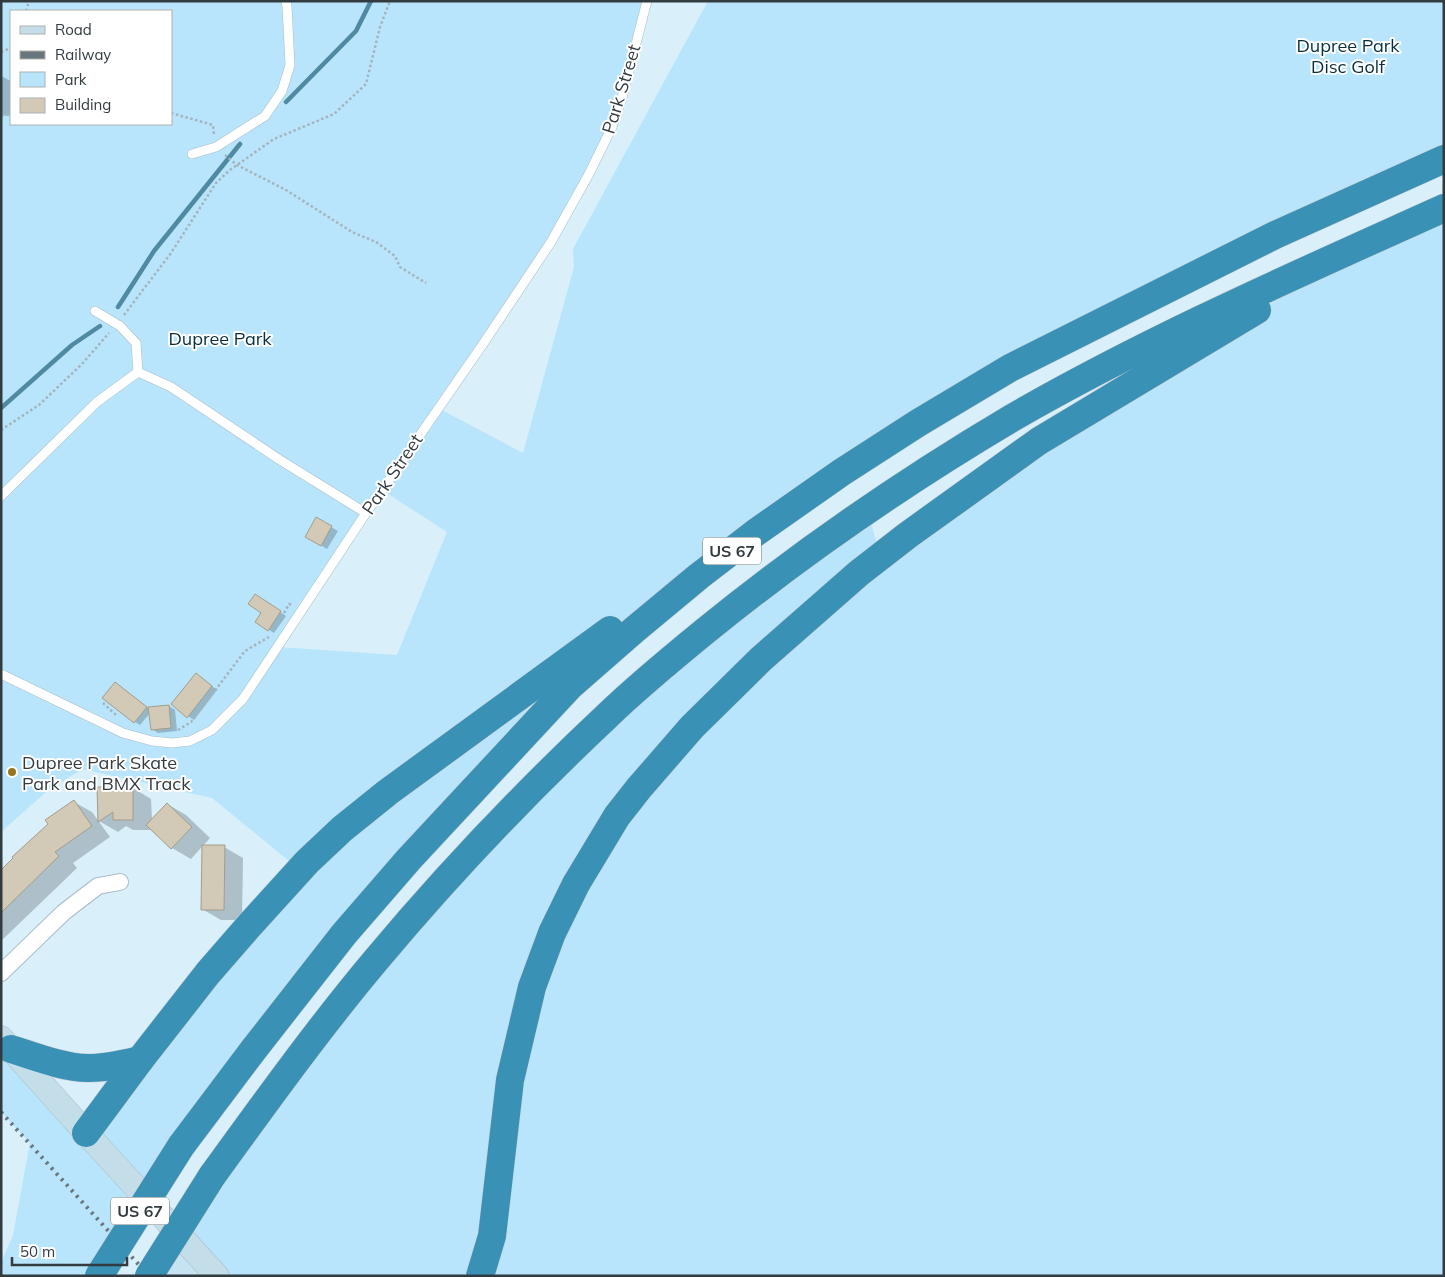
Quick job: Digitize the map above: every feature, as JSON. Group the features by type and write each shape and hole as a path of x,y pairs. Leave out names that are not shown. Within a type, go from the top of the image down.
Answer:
{"highway":[{"name":"US 67","path":"98,1276 181,1146 344,934 409,859 570,686 699,576 755,533 842,472 1010,368 1275,235 1444,159"},
{"name":"US 67","path":"148,1276 212,1176 318,1033 434,893 520,802 609,714 718,620 787,567 867,510 1012,418 1175,331 1444,208"},
{"path":"480,1276 492,1236 510,1080 532,987 552,933 576,884 617,816 666,755 692,726 774,648 860,573 908,535 1039,441 1290,290 1356,248"},
{"path":"86,1134 140,1060 208,973 307,862 342,829 388,792 605,633 699,576"},
{"path":"6,1043 50,1061 88,1068 119,1065 140,1060"}],"street":[{"path":"1,973 64,912 98,886 120,882"},
{"path":"6,1043 86,1134 217,1276"}],"lane":[{"path":"192,154 216,147 265,116 282,91 290,65 288,6 286,1"},
{"name":"Park Street","path":"1,674 123,733 152,741 172,743 190,741 212,730 243,699 366,513 551,242 589,174 612,127 622,98 646,1"},
{"path":"95,312 116,324 136,343 138,372"},
{"path":"138,372 171,387 280,460 366,513"},
{"path":"1,496 98,402 138,372"}],"path":[{"path":"1,430 39,405 82,364 116,324 171,253 216,183 237,165 274,139 334,114 366,84 380,27 390,1"},
{"path":"172,114 213,125 216,147"},
{"path":"232,160 237,165 286,190 352,232 376,242 395,256 400,267 426,283"},
{"path":"280,619 289,604 303,607"},
{"path":"172,734 191,722 245,651 272,634"},
{"path":"102,703 117,715"}],"shaded area":[{"path":"176,1230 217,1276 148,1276"}],"green space":[{"path":"1,1 647,1 622,98 551,242 438,408 523,453 574,267 573,249 708,1 1444,1 1444,159 1010,368 699,576 409,859 99,1276 1,1276 1,1263 13,1235 30,1143 1,1112 1,1038 85,1133 300,870 212,798 82,769 45,793 1,832","holes":["382,490 447,532 397,655 278,647"]},
{"path":"1444,208 1444,1276 217,1276 176,1230 212,1176 520,802 867,510 881,557 1356,248"}],"building":[{"path":"316,517 332,526 321,546 305,537"},
{"path":"255,594 281,611 268,631 255,622 261,613 248,604"},
{"path":"196,673 212,686 187,718 171,704"},
{"path":"115,682 147,707 134,723 102,698"},
{"path":"169,705 171,728 151,730 148,707"},
{"path":"97,787 133,787 133,820 113,820 113,812 98,822"},
{"path":"74,800 92,826 55,852 59,856 1,913 1,870 12,857 48,824 45,820"},
{"path":"167,803 192,827 171,849 146,825"},
{"path":"202,845 225,845 224,910 201,910"}],"waterway":[{"path":"286,102 356,31 371,1"},
{"path":"118,307 154,251 240,144"},
{"path":"1,408 72,345 100,326"}],"railway":[{"path":"1,1112 149,1276"}],"place":[{"name":"Dupree Park Skate Park and BMX Track","path":"12,772"}],"park label":[{"name":"Dupree Park Disc Golf","path":"1348,55"},
{"name":"Dupree Park","path":"220,338"}]}
